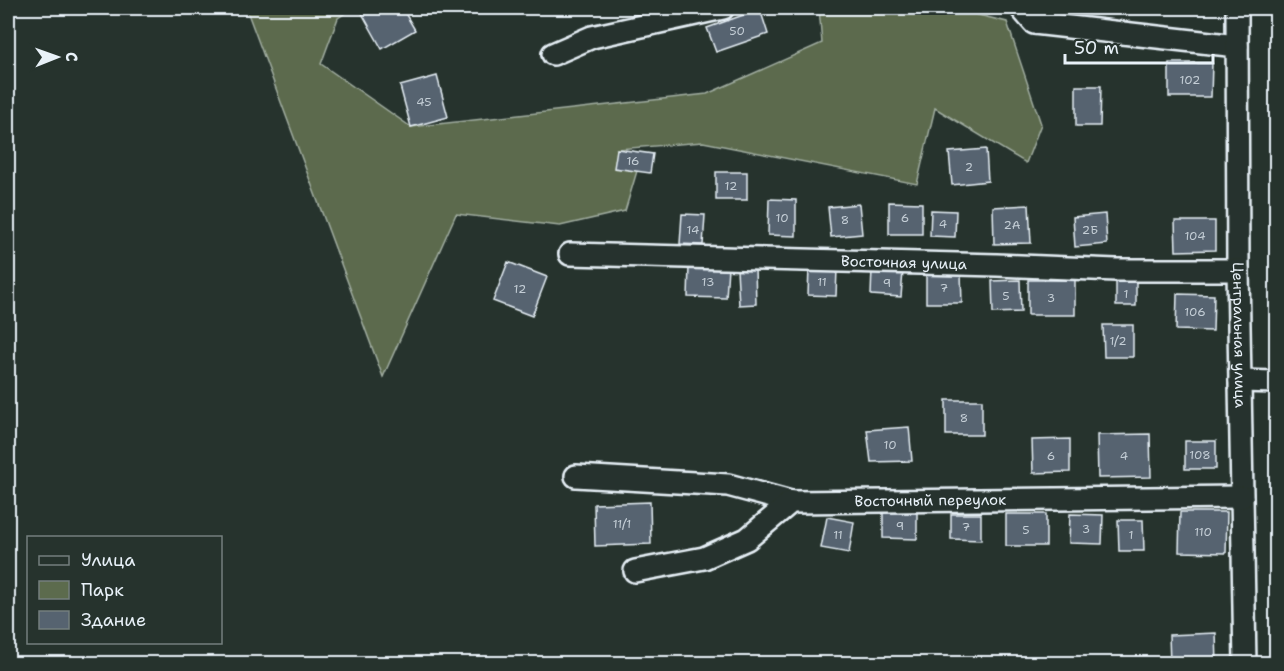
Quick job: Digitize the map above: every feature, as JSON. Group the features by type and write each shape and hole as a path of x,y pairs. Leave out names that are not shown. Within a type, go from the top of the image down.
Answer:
{"street":[{"path":"553,54 592,37 723,8"},
{"path":"1021,8 1034,23 1237,46"},
{"name":"Центральная улица","path":"1237,8 1238,270 1245,663"},
{"name":"Восточная улица","path":"570,254 1116,270 1238,270"},
{"path":"1240,381 1276,382"},
{"name":"Восточный переулок","path":"576,476 728,485 791,502 1242,497"},
{"path":"635,571 704,558 747,539 791,502"}],"green space":[{"path":"246,8 353,8 338,18 321,64 411,127 707,94 822,43 819,8 950,8 1007,22 1041,124 1026,163 935,108 917,184 703,142 617,149 637,171 625,211 560,226 456,214 383,377"}],"building":[{"path":"359,8 402,8 415,30 382,49"},
{"path":"760,9 768,34 716,52 707,28"},
{"path":"1169,63 1212,63 1211,97 1169,97"},
{"path":"437,76 448,117 411,127 400,86"},
{"path":"1076,86 1101,86 1100,126 1076,126"},
{"path":"617,149 653,154 650,173 614,168"},
{"path":"986,149 988,181 952,185 949,152"},
{"path":"716,172 747,172 747,200 716,200"},
{"path":"769,199 796,200 796,236 768,235"},
{"path":"889,202 922,203 922,234 889,234"},
{"path":"859,204 862,234 831,237 828,207"},
{"path":"1029,205 1031,243 994,244 993,207"},
{"path":"931,210 956,211 955,237 930,236"},
{"path":"682,214 705,215 703,245 680,244"},
{"path":"1105,214 1107,244 1075,247 1073,217"},
{"path":"1175,221 1215,221 1215,250 1176,251"},
{"path":"508,262 547,277 532,316 493,301"},
{"path":"689,266 728,267 726,298 688,297"},
{"path":"755,268 756,304 739,305 737,269"},
{"path":"809,268 837,269 836,296 808,295"},
{"path":"872,269 903,271 901,297 871,295"},
{"path":"961,273 962,303 926,303 926,274"},
{"path":"1020,280 1021,312 993,313 992,281"},
{"path":"1028,280 1075,280 1075,315 1028,315"},
{"path":"1116,282 1136,282 1136,306 1116,306"},
{"path":"1177,294 1214,295 1213,331 1176,330"},
{"path":"1103,325 1133,325 1133,357 1104,357"},
{"path":"946,400 982,400 982,435 946,435"},
{"path":"1274,408 1276,408 1276,570"},
{"path":"909,427 912,461 871,462 867,430"},
{"path":"1150,434 1151,477 1098,478 1097,435"},
{"path":"1070,439 1070,472 1033,473 1032,440"},
{"path":"1185,441 1216,441 1216,469 1185,469"},
{"path":"650,502 651,544 595,546 594,504"},
{"path":"883,512 917,513 917,539 883,538"},
{"path":"1180,512 1227,512 1226,553 1179,552"},
{"path":"951,514 981,514 981,540 951,539"},
{"path":"1006,514 1046,514 1046,546 1006,546"},
{"path":"1070,514 1103,515 1102,544 1069,543"},
{"path":"827,517 854,522 849,553 821,548"},
{"path":"1118,520 1143,520 1144,551 1119,551"},
{"path":"1216,633 1217,664 1170,664 1169,635"}]}
